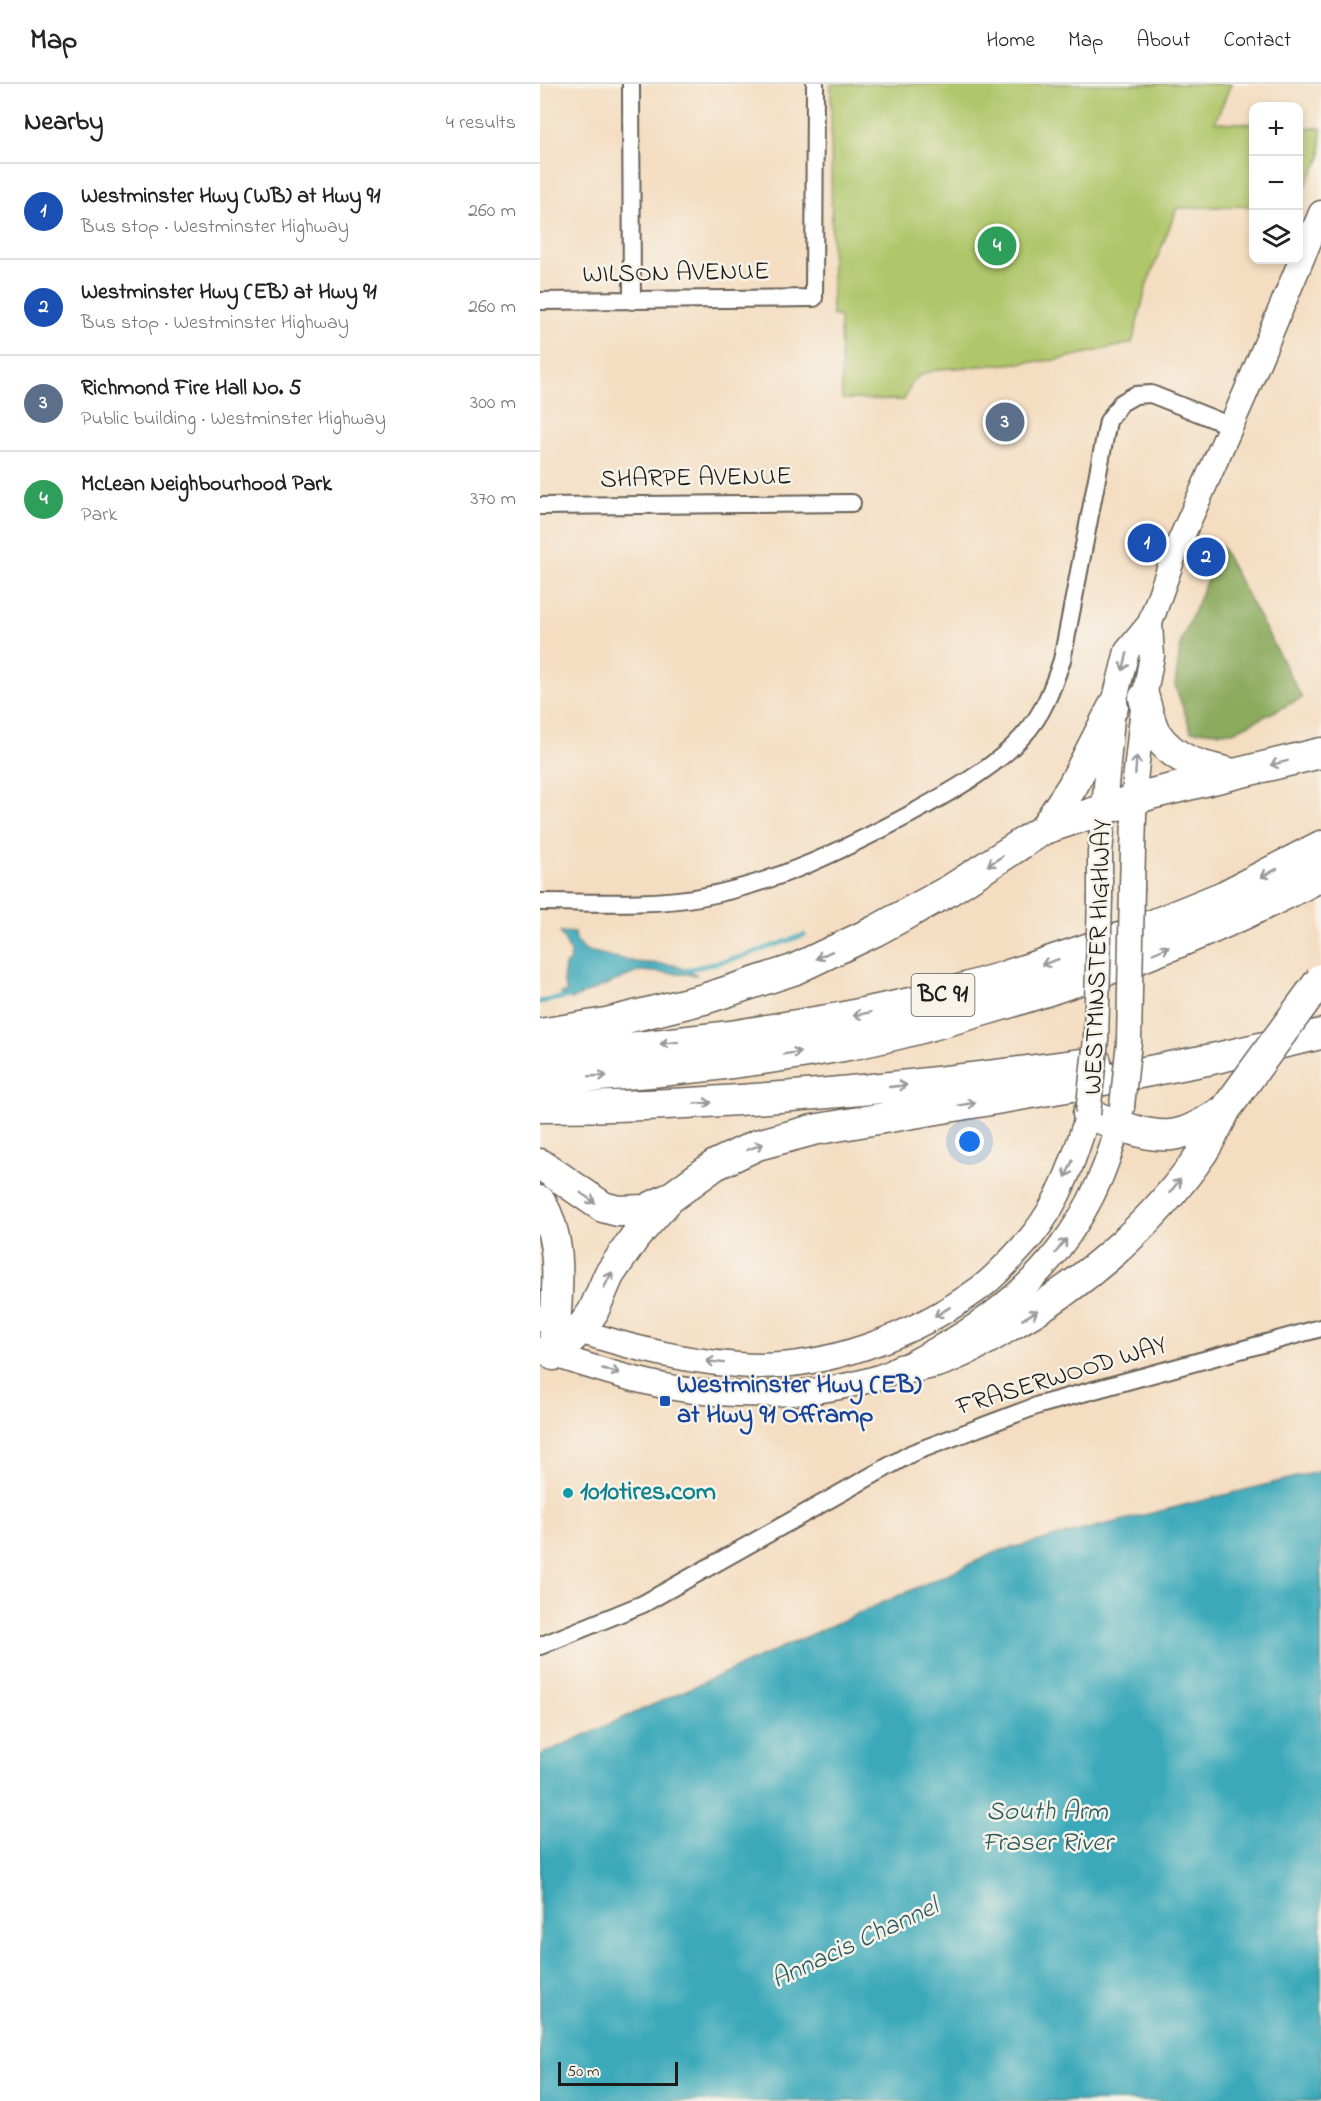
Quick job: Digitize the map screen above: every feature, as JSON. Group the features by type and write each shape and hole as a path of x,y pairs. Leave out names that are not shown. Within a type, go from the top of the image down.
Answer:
{"highway":[{"path":"1144,698 1155,733 1174,754 1197,766 1236,774"},
{"path":"1044,829 1072,787 1113,707"},
{"path":"540,1034 606,1023 704,999 793,970 875,931 950,890 1044,829 1151,794 1321,753"},
{"name":"BC 91","path":"540,1051 621,1049 731,1036 845,1017 925,1000 1123,937 1224,897 1321,846"},
{"name":"BC 91","path":"540,1078 609,1076 729,1063 844,1046 940,1023 1039,994 1158,952 1321,876"},
{"path":"900,1370 941,1360 994,1335 1034,1312 1079,1281 1125,1242 1173,1190 1202,1152 1226,1109 1321,979"},
{"path":"540,1107 628,1107 854,1091 991,1076 1155,1054 1321,1023"},
{"path":"540,1164 603,1207 618,1211 645,1210 670,1198 715,1165 757,1145 813,1130 1072,1086 1212,1059 1321,1034"},
{"path":"1088,1114 1120,1115 1135,1130 1170,1135 1196,1127 1226,1109"},
{"path":"558,1324 593,1312 609,1275 635,1237 670,1198"},
{"path":"540,1201 547,1213 557,1246 559,1272 558,1324 547,1352"}],"main road":[{"name":"WESTMINSTER HIGHWAY","path":"558,1324 674,1358 740,1365 778,1365 810,1360 848,1352 894,1337 931,1318 982,1287 1032,1236 1061,1189 1077,1152 1088,1114 1096,1039 1100,853 1113,707 1127,651 1150,623 1175,552 1314,255 1321,213"},
{"name":"WESTMINSTER HIGHWAY","path":"547,1352 665,1386 714,1393 765,1395 822,1390 873,1379 900,1370 957,1338 999,1311 1035,1278 1064,1243 1089,1205 1120,1115 1129,1042 1137,748 1152,656 1150,623"}],"street":[{"path":"631,84 632,301"},
{"name":"WILSON AVENUE","path":"540,301 814,298 814,84"},
{"path":"540,902 656,901 697,898 786,874 843,850 942,797 987,767 1023,736 1041,712 1053,688 1062,660 1108,421 1121,403 1135,395 1151,394 1232,426"},
{"name":"SHARPE AVENUE","path":"540,506 852,503"},
{"name":"FRASERWOOD WAY","path":"540,1646 643,1605 912,1453 1039,1405 1321,1328"}],"green space":[{"path":"831,84 1231,84 1215,122 1249,124 1249,206 1177,208 1147,284 1132,343 1056,360 933,371 917,377 904,400 842,399 840,317 832,315"},
{"path":"1303,127 1321,128 1321,157 1303,190"},
{"path":"1221,546 1302,698 1233,732 1191,731 1175,685 1181,642"}],"water":[{"path":"560,932 575,933 576,940 584,950 635,962 674,965 697,975 640,971 572,999 561,994 567,992 563,981 565,965 570,960 571,953"},
{"name":"South Arm Fraser River","path":"1321,1471 1321,2101 540,2101 540,1755 999,1551"}],"waterway":[{"path":"686,970 741,957 804,935"},
{"path":"540,1002 567,997"}],"place":[{"name":"McLean Neighbourhood Park","path":"997,246"},
{"name":"Richmond Fire Hall No. 5","path":"1005,422"},
{"name":"Westminster Hwy (WB) at Hwy 91","path":"1147,543"},
{"name":"Westminster Hwy (EB) at Hwy 91","path":"1206,557"},
{"name":"Westminster Hwy (EB) at Hwy 91 Offramp","path":"665,1401"},
{"name":"1010tires.com","path":"568,1493"}],"water label":[{"name":"Annacis Channel","path":"855,1944"}]}
